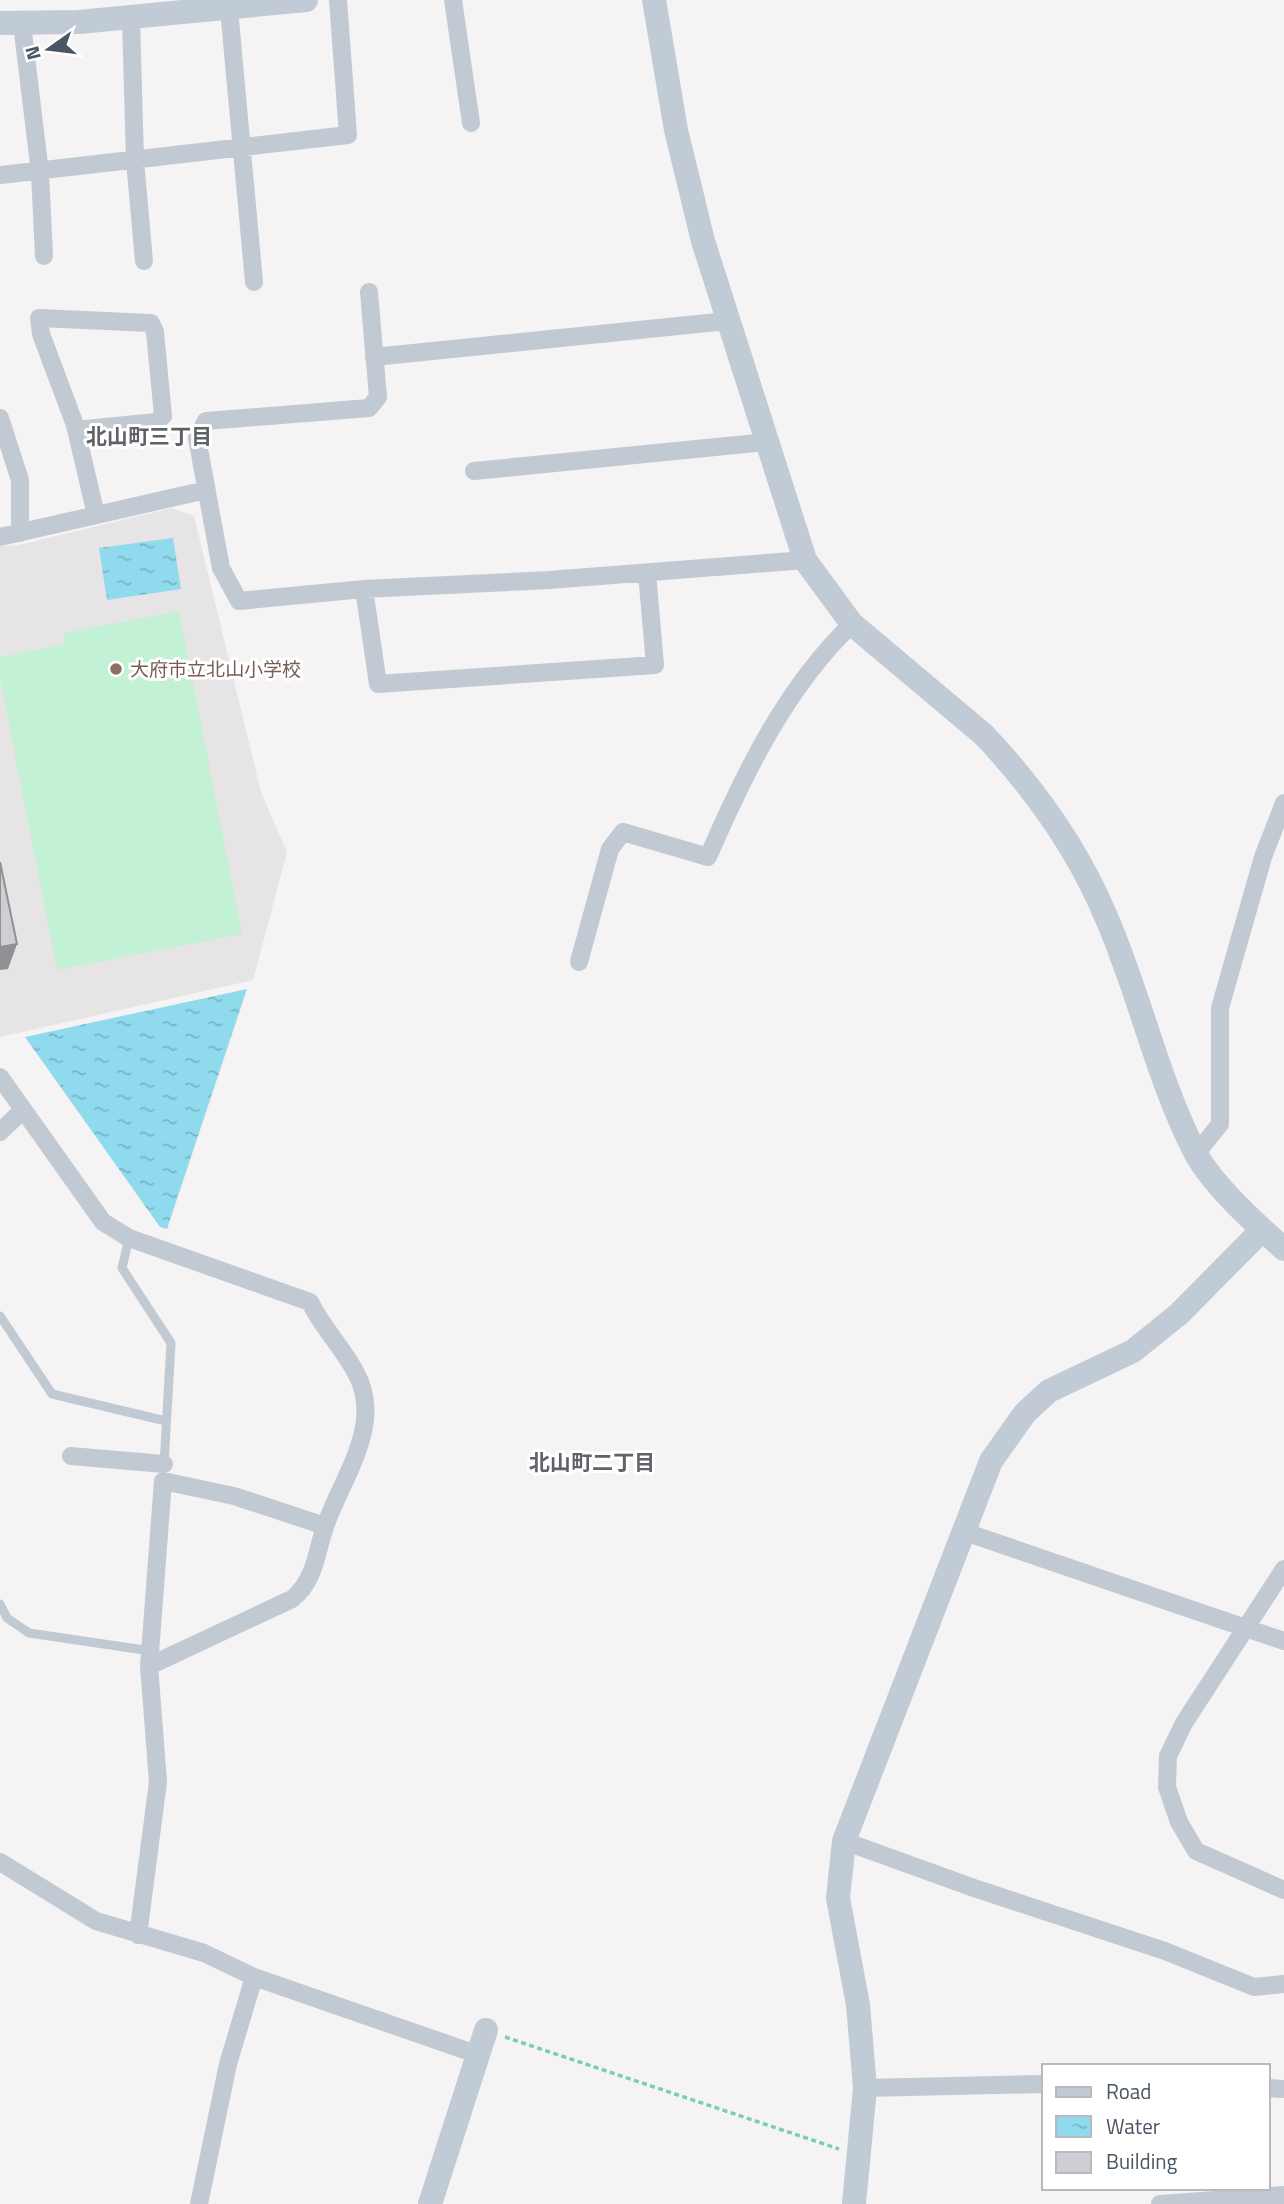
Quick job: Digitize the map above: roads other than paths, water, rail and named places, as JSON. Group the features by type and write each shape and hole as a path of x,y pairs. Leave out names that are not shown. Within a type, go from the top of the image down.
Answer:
{"street":[{"path":"44,256 40,173 11,23 131,18 306,0"},
{"path":"0,175 40,173 348,135 338,0"},
{"path":"453,0 471,123"},
{"path":"654,0 676,130 727,321 805,561 852,624 984,735 1012,766 1075,854 1107,918 1168,1089 1196,1154 1262,1230 1284,1250"},
{"path":"229,9 254,282"},
{"path":"131,18 135,161 144,261"},
{"path":"369,292 378,397 369,408 206,421 197,438 221,568 239,601 364,589 805,561"},
{"path":"76,430 156,422 163,416 155,332 151,323 39,318 41,334 76,430 96,515"},
{"path":"374,358 727,321"},
{"path":"0,418 20,480 20,533"},
{"path":"474,471 766,442"},
{"path":"0,537 206,491"},
{"path":"364,589 378,684 655,665 647,573"},
{"path":"579,962 610,849 622,832 708,857 736,793 806,673 852,624"},
{"path":"1196,1154 1220,1124 1220,1008 1263,858 1284,805"},
{"path":"0,1077 103,1222 129,1238 310,1302 358,1376 366,1410 362,1440 325,1526 321,1549 305,1589 292,1599 150,1659"},
{"path":"0,1132 23,1110"},
{"path":"854,2204 865,2088 858,2005 838,1898 845,1840 991,1461 1025,1413 1049,1391 1133,1351 1179,1314 1262,1230"},
{"path":"71,1456 163,1473 325,1526"},
{"path":"138,1935 158,1782 150,1659 163,1473"},
{"path":"962,1531 1284,1641"},
{"path":"1284,1569 1184,1723 1168,1756 1167,1787 1179,1822 1196,1851 1284,1891"},
{"path":"845,1840 1000,1897 1165,1951 1254,1987 1284,1984"},
{"path":"0,1862 96,1921 204,1953 254,1977 479,2055"},
{"path":"199,2204 228,2064 254,1977"},
{"path":"430,2204 486,2030"},
{"path":"865,2088 1042,2084"},
{"path":"1160,2204 1284,2195"}],"lane":[{"path":"129,1238 122,1268 171,1343 163,1473"},
{"path":"0,1316 52,1394 166,1420"},
{"path":"0,1605 7,1618 29,1633 150,1659"}],"water":[{"path":"173,538 181,589 107,600 99,548"},
{"path":"247,989 167,1229 160,1227 25,1037"}],"place":[{"name":"大府市立北山小学校","path":"116,669"}],"district":[{"name":"北山町三丁目","path":"149,437"},
{"name":"北山町二丁目","path":"592,1463"}]}
